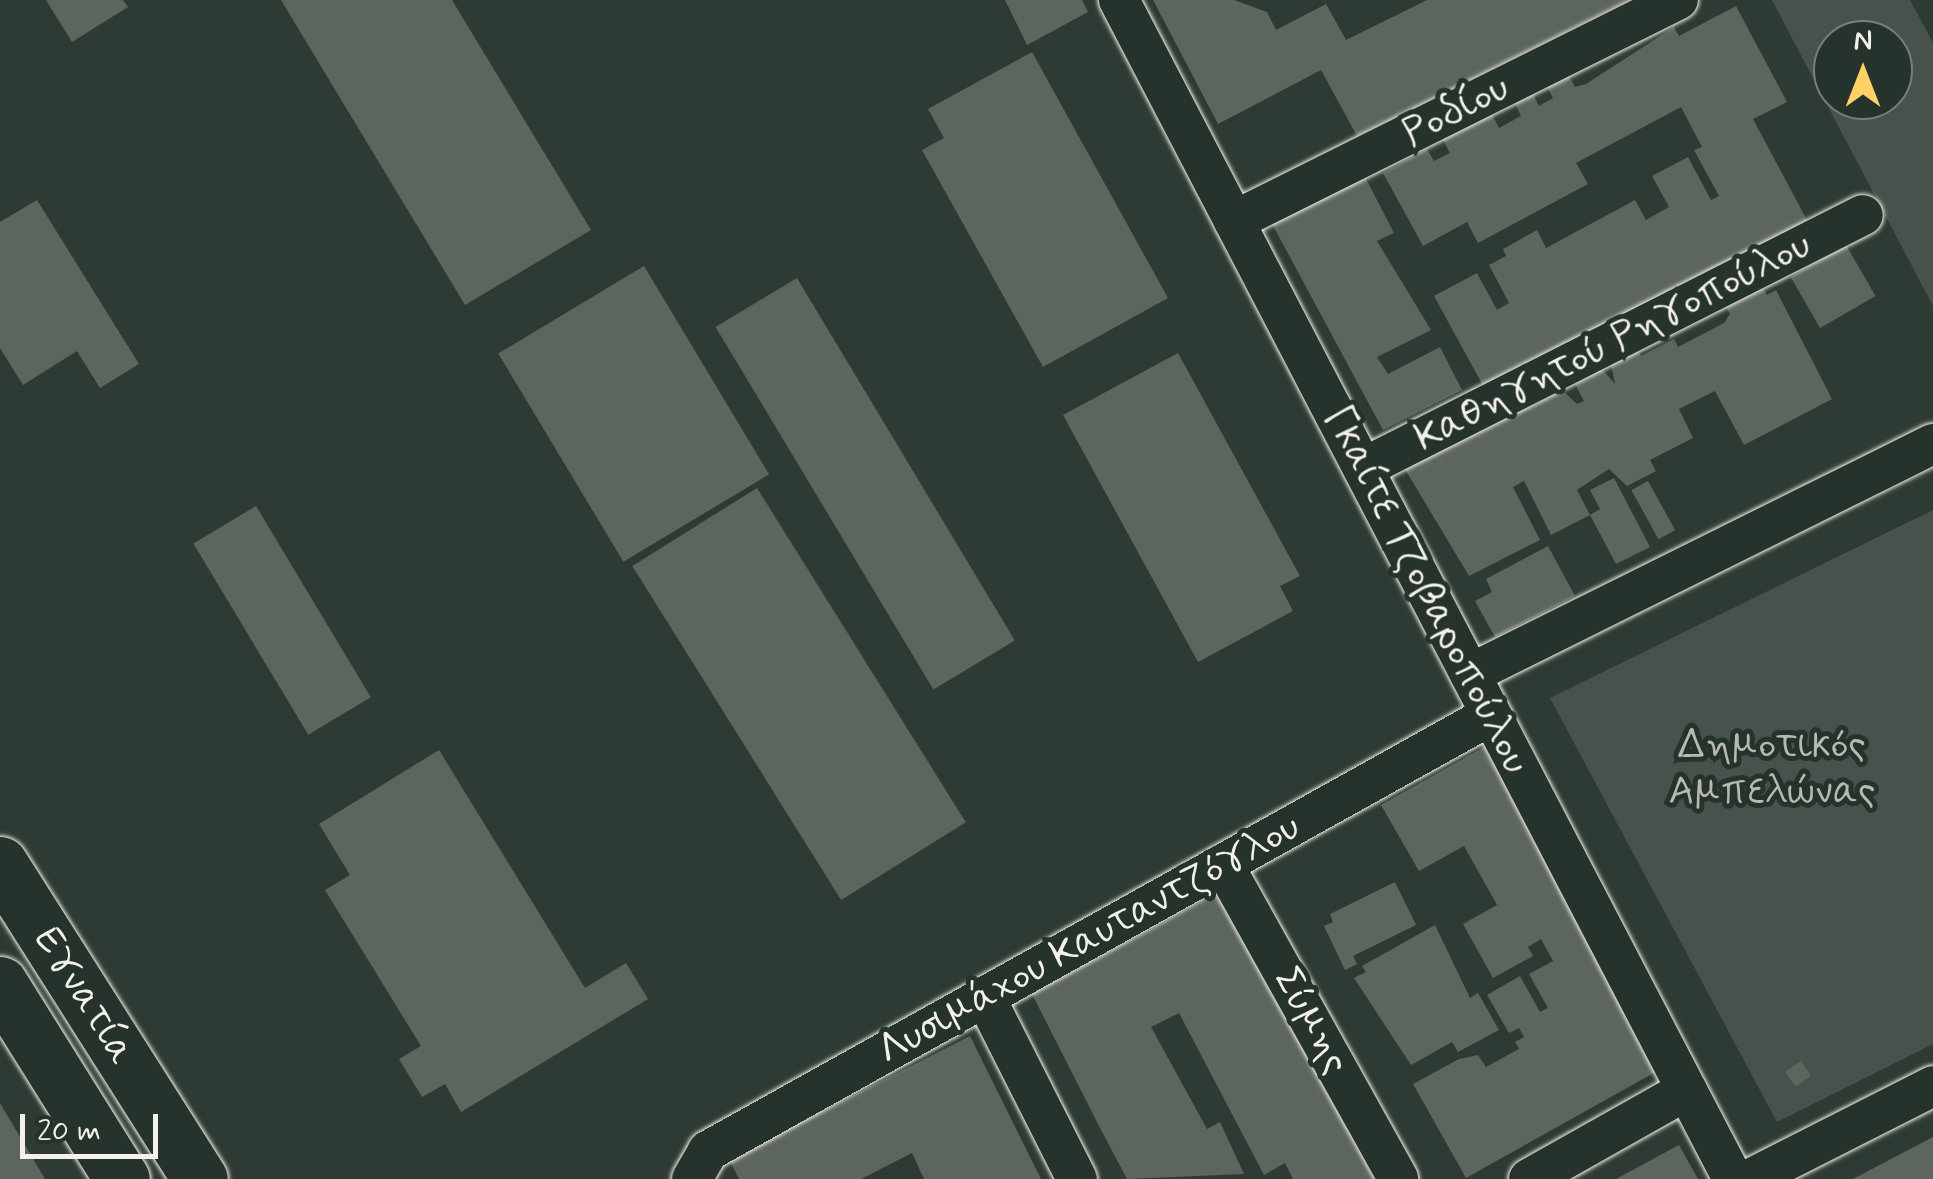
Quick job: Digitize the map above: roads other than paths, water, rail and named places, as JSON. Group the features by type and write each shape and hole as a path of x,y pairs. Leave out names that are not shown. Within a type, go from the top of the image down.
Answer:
{"main road":[{"name":"Εγνατία","path":"0,864 200,1179"},
{"name":"Εγνατία","path":"0,984 122,1179"}],"street":[{"name":"Γκαίτε Τζοβαροπούλου","path":"1119,0 1733,1179"},
{"name":"Ροδίου","path":"1234,221 1678,0"},
{"name":"Καθηγητού Ρηγοπούλου","path":"1363,468 1862,215"},
{"path":"1470,674 1933,444"},
{"name":"Λυσιμάχου Καυταντζόγλου","path":"693,1175 708,1150 1491,715"},
{"name":"Σύμης","path":"1223,864 1398,1179"},
{"path":"984,997 1077,1179"},
{"path":"1750,1179 1933,1086"},
{"path":"1529,1179 1687,1090"}],"park label":[{"name":"Δημοτικός Αμπελώνας","path":"1772,769"}]}
